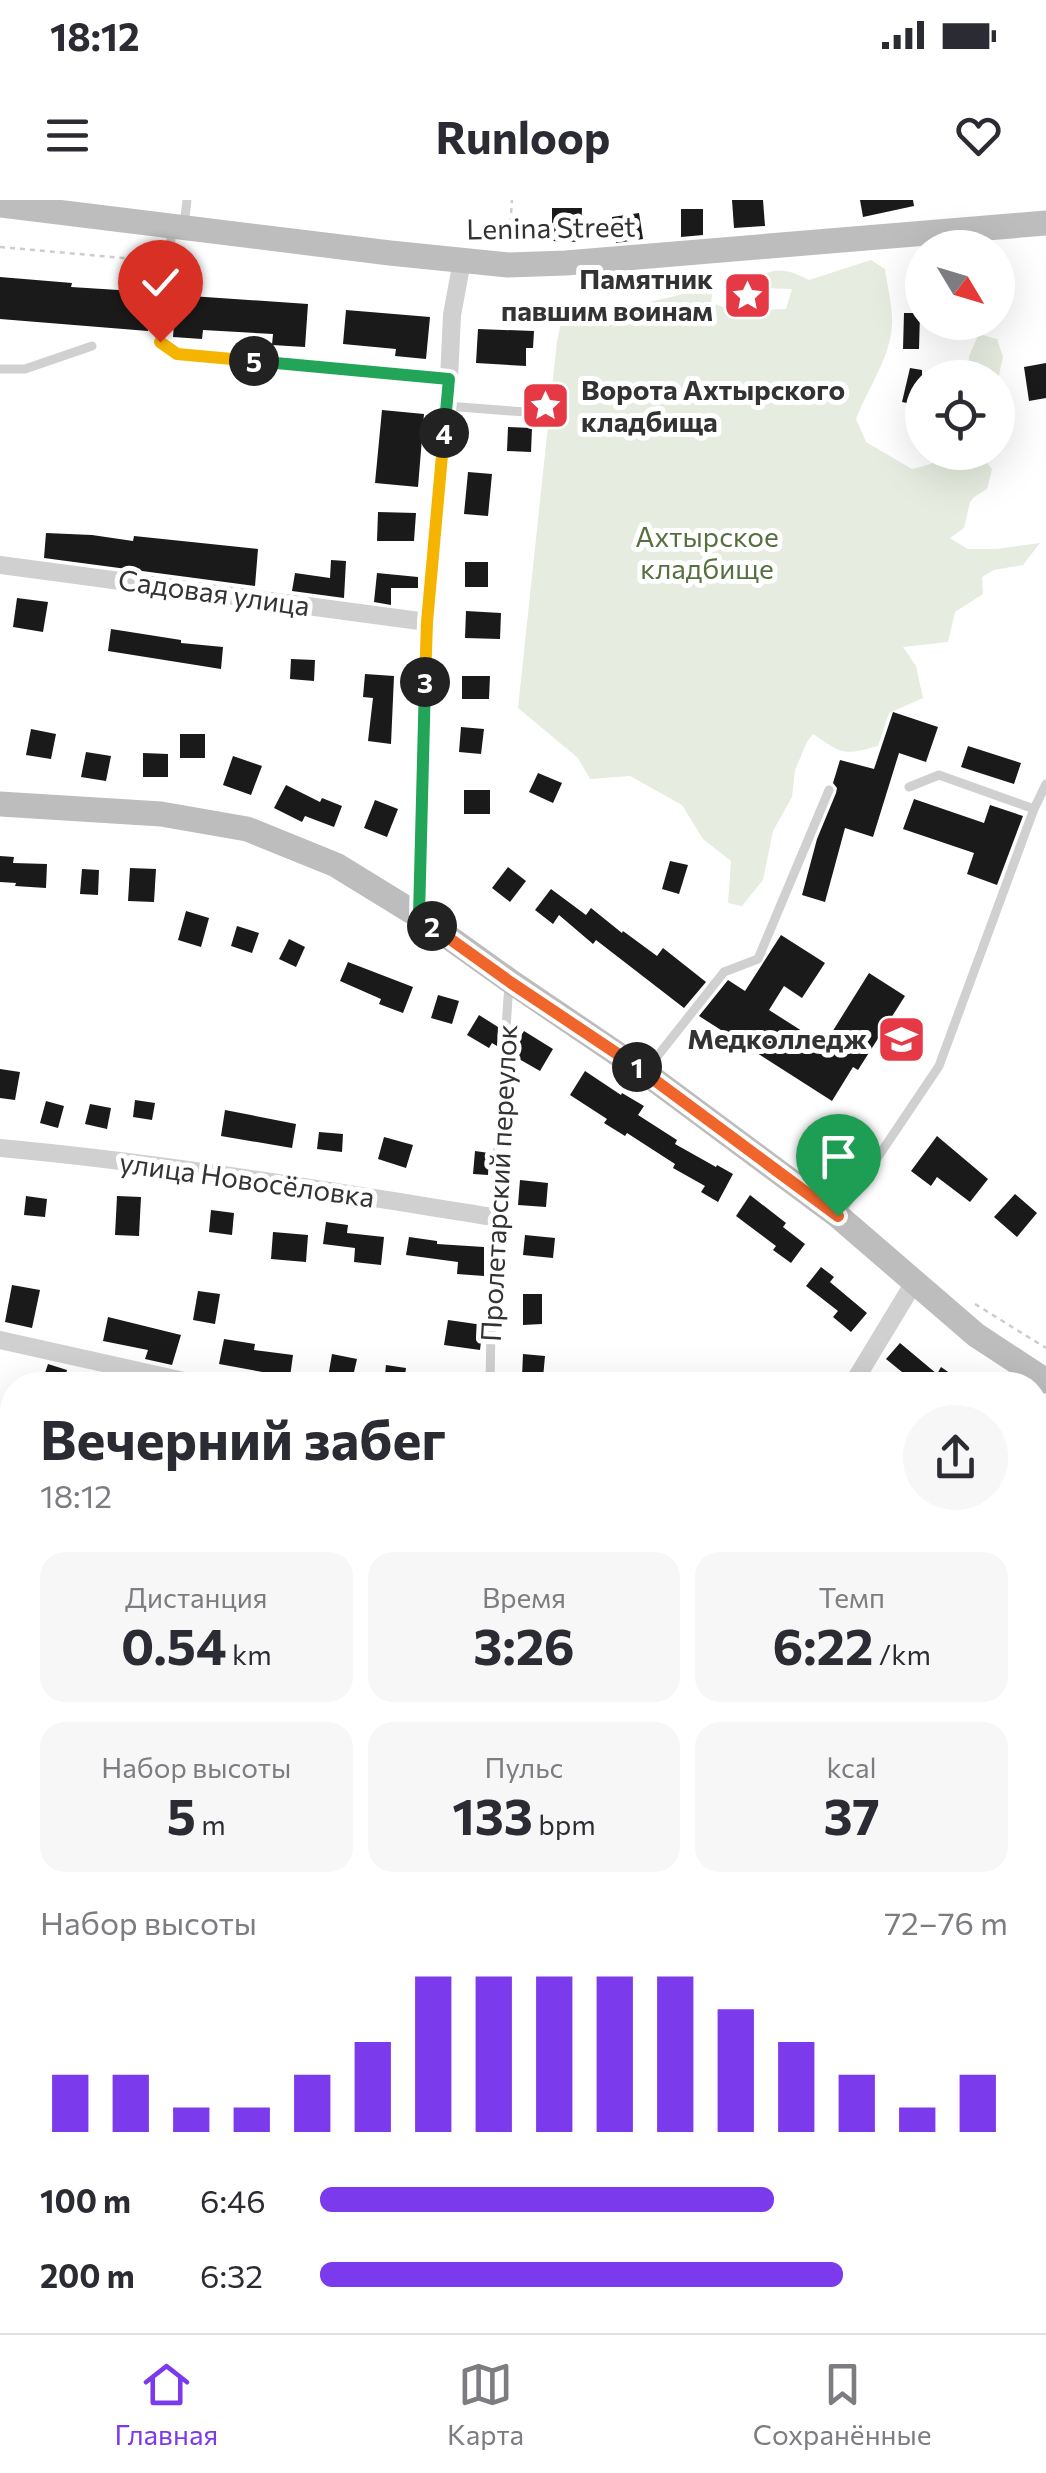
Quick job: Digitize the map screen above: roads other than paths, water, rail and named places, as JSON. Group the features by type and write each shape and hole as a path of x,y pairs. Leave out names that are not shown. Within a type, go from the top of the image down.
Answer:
{"main road":[{"name":"Lenina Street","path":"6,204 178,228 508,264 1046,223"},
{"path":"0,804 160,814 247,829 336,865 419,916 644,1072 838,1216 976,1335 1034,1372"}],"street":[{"path":"419,916 427,622 452,315 462,260"},
{"name":"Садовая улица","path":"0,565 427,622"},
{"name":"улица Новосёловка","path":"0,1148 256,1180 494,1217"},
{"path":"860,1372 915,1281"},
{"path":"0,1340 144,1372"}],"lane":[{"path":"187,200 169,262 160,342 177,354 449,379"},
{"path":"0,369 25,368 92,346"},
{"path":"446,406 538,413"},
{"path":"908,787 939,775 1034,809"},
{"path":"838,1216 940,1066 1046,784"},
{"path":"644,1072 724,972 758,958 829,790"},
{"name":"Пролетарский переулок","path":"490,1372 494,1217 510,982"}],"place":[{"name":"Памятник павшим воинам","path":"748,295"},
{"name":"Ворота Ахтырского кладбища","path":"546,406"},
{"name":"Медколледж","path":"902,1039"}],"park label":[{"name":"Ахтырское кладбище","path":"707,553"}]}
